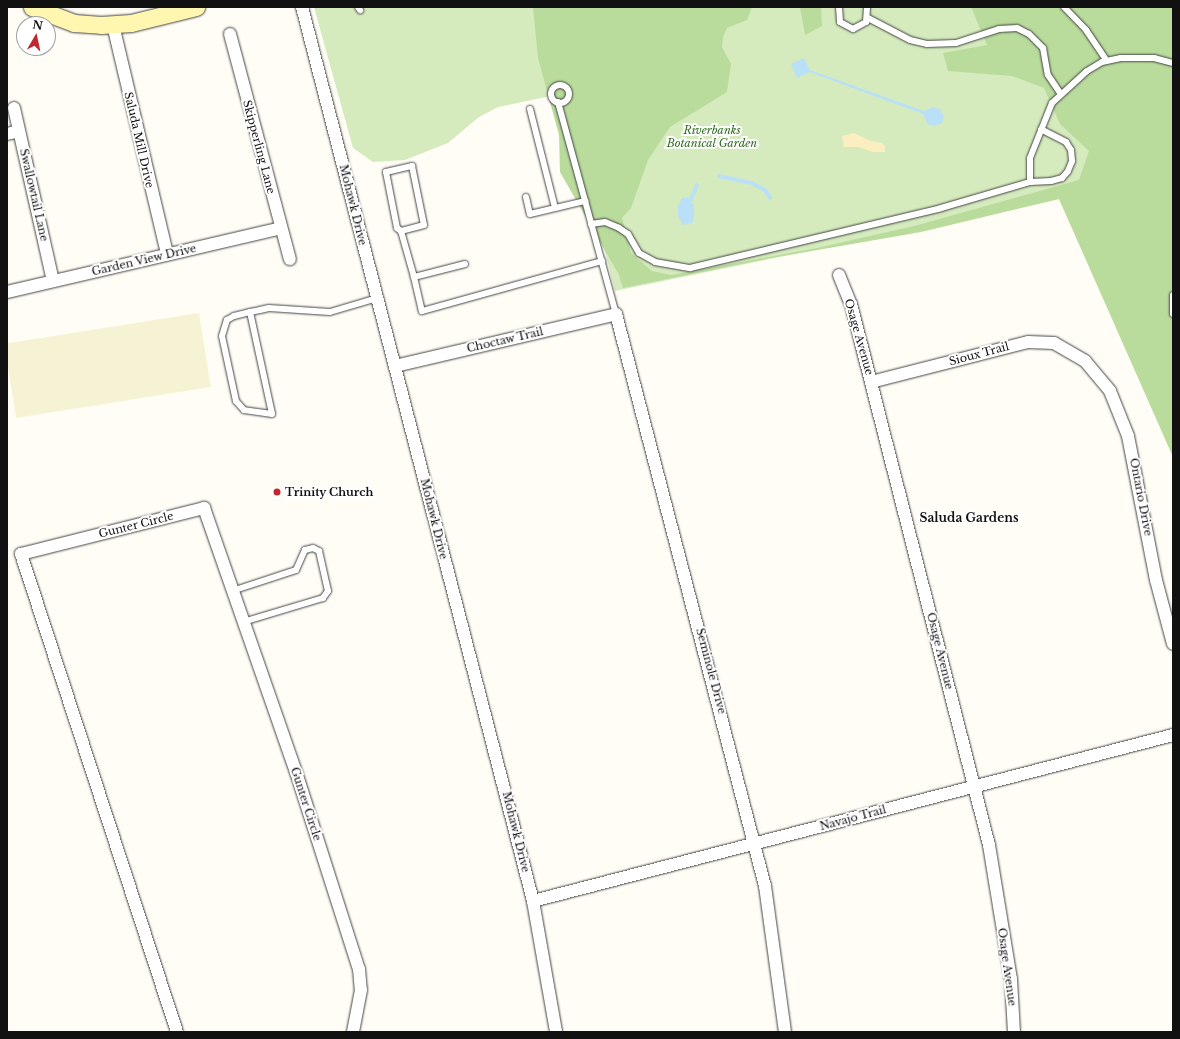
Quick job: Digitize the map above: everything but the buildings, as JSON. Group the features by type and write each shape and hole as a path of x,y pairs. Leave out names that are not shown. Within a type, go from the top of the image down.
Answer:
{"street":[{"path":"32,7 74,23 113,25 196,7"},
{"name":"Mohawk Drive","path":"302,7 533,901 556,1032"},
{"name":"Saluda Mill Drive","path":"113,25 167,254"},
{"name":"Skipperling Lane","path":"230,34 290,259"},
{"name":"Swallowtail Lane","path":"14,108 53,281"},
{"path":"7,134 19,131"},
{"name":"Garden View Drive","path":"7,292 281,228"},
{"name":"Osage Avenue","path":"839,275 851,304 989,845 1010,979 1014,1032"},
{"name":"Choctaw Trail","path":"394,366 616,314"},
{"name":"Seminole Drive","path":"616,314 754,844 771,916 785,1032"},
{"name":"Sioux Trail","path":"871,382 1028,342 1054,343 1085,361"},
{"name":"Ontario Drive","path":"1085,361 1110,391 1128,436 1156,580 1173,644"},
{"name":"Gunter Circle","path":"177,1032 21,554 204,508 296,772 359,969 361,990 353,1032"},
{"name":"Navajo Trail","path":"533,901 1173,736"}],"lane":[{"path":"839,7 838,18 848,28 863,26 868,18 867,7"},
{"path":"1064,7 1086,30 1107,61"},
{"path":"868,18 910,40 935,45 956,43 1005,27 1017,28 1028,34 1043,48 1048,75 1060,93"},
{"path":"1030,182 1030,158 1052,103 1060,93 1087,71 1107,61 1132,57 1173,63"},
{"path":"558,102 616,314"},
{"path":"530,110 555,208"},
{"path":"591,224 605,222 619,228 628,234 639,253 655,262 690,268 887,221 1030,182 1051,181 1062,178 1072,161 1072,150 1066,142 1041,129"},
{"path":"399,230 424,225 412,166 386,172 399,230 414,277 422,311 602,261"},
{"path":"526,197 530,214 585,201"},
{"path":"414,277 465,264"},
{"path":"1173,295 1173,314"},
{"path":"250,312 272,414 244,410 236,401 222,331 227,320 250,312 277,308 330,312 377,298"},
{"path":"232,591 296,570 305,550 313,548 319,552 328,591 323,598 243,622"}],"shaded area":[{"path":"199,313 211,387 16,418 7,360 7,343"}],"green space":[{"name":"Riverbanks Botanical Garden","path":"314,7 1173,7 1112,314 1059,199 615,291 565,93 498,107 479,117 448,143 405,160 373,162 353,148"},
{"path":"533,7 752,7 747,20 727,28 723,37 722,47 731,64 727,92 670,127 648,160 631,208 622,218 631,253 652,271 671,275 817,248 918,225 1079,180 1089,151 1060,124 1044,88 1012,76 948,71 943,53 987,45 971,7 1173,7 1173,457 1059,199 921,232 766,259 623,288 619,275 560,172 559,135 538,58"},
{"path":"800,7 821,7 822,26 805,35"}],"sand":[{"path":"854,133 871,141 882,143 885,146 885,152 873,152 858,147 844,147 842,136"}],"water":[{"path":"804,58 810,70 924,111 933,107 940,109 944,117 942,123 934,126 927,124 923,114 809,72 797,78 791,64"},
{"path":"688,197 694,206 694,217 692,223 683,225 678,216 678,206 682,198"}],"waterway":[{"path":"719,176 752,183 765,190 770,197"},
{"path":"691,200 697,185"}],"place":[{"name":"Trinity Church","path":"277,492"}],"district":[{"name":"Saluda Gardens","path":"969,518"}]}
